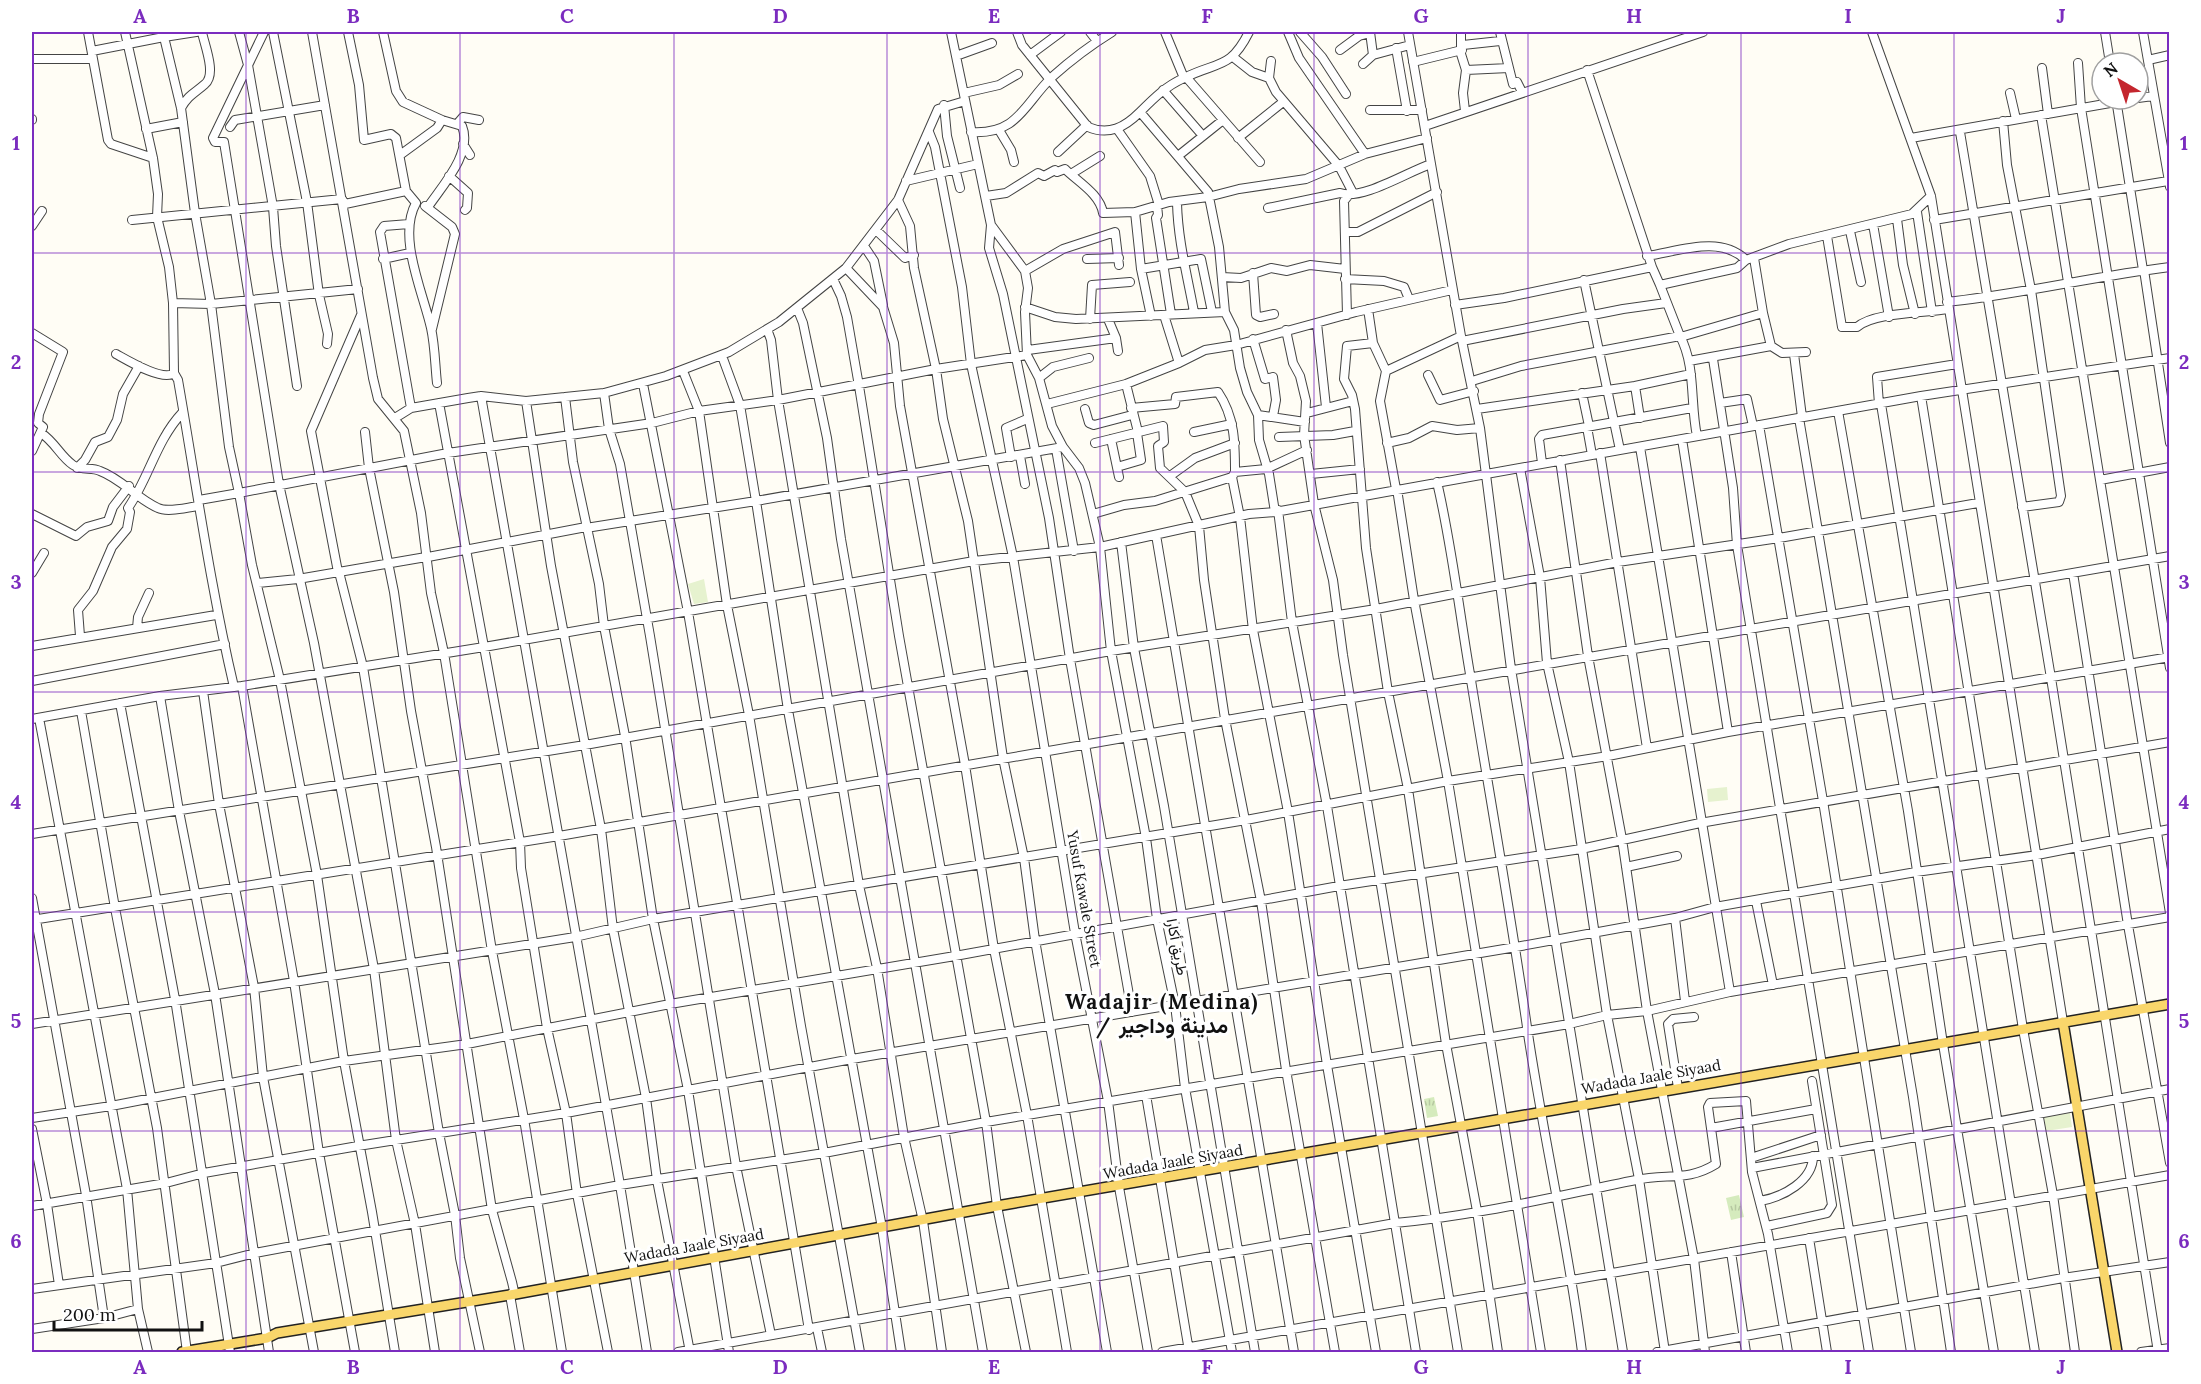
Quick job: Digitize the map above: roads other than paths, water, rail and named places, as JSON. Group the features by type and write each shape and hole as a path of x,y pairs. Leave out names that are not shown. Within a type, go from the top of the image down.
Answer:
{"main road":[{"name":"Wadada Jaale Siyaad","path":"185,1352 229,1348 277,1333 510,1295 997,1206 1161,1180 1621,1097 2169,1004"},
{"path":"2063,1022 2117,1353"}],"street":[{"path":"88,32 108,140 111,144 153,158"},
{"path":"124,32 136,74 153,158 158,194 156,217 169,267 173,303 174,373 199,503 216,615 238,686 276,881 294,981 319,1153 355,1353"},
{"path":"32,58 92,55 141,40 196,32"},
{"path":"181,108 187,97 207,83 210,76 202,32"},
{"path":"239,32 248,65 255,118 273,207 292,366 297,386"},
{"path":"264,32 213,138 215,142 224,141 233,210 279,484 320,672 374,969 396,1140 415,1224 435,1353"},
{"path":"273,32 307,202 319,295 328,334 327,344"},
{"path":"312,32 361,315 378,399 404,431 410,460 492,951 524,1119 562,1353"},
{"path":"348,32 358,85 364,140 391,134 396,138 406,191 416,203 428,207 452,227 455,234 431,331"},
{"path":"383,32 396,91 403,102 442,120 460,124 464,130 462,153 428,207"},
{"path":"951,32 986,196 991,225 989,248 1003,294 1054,554 1070,659 1132,1012"},
{"path":"1017,32 1022,45 1087,125 1104,132 1130,123 1163,90 1185,77 1218,66 1233,57 1242,48 1249,32"},
{"path":"1030,55 1061,32"},
{"path":"1090,32 1097,41"},
{"path":"971,132 999,130 1028,108 1051,79 1097,41 1112,32"},
{"path":"1165,32 1185,77 1260,162"},
{"path":"1288,32 1299,58 1365,154"},
{"path":"1300,32 1322,57 1346,93"},
{"path":"1340,50 1359,36 1370,32 1373,55"},
{"path":"1418,32 1408,33 1452,290 1477,409 1511,669 1544,855 1581,1105 1623,1353"},
{"path":"1461,32 1461,54 1466,70 1463,93 1465,111"},
{"path":"1500,32 1500,41 1513,84 1517,82 1522,92"},
{"path":"1425,126 1703,32"},
{"path":"1872,32 1931,196 1978,502 2011,684 2063,1022"},
{"path":"2105,32 2108,51"},
{"path":"2143,32 2146,51"},
{"path":"164,37 181,108 195,213 211,304 229,447 280,680 317,875 344,1061 395,1353"},
{"path":"1413,62 1428,60 1462,47 1500,41"},
{"path":"956,56 992,43"},
{"path":"1363,64 1373,55 1410,45"},
{"path":"1396,48 1407,111"},
{"path":"2150,60 2169,55"},
{"path":"1233,57 1252,72 1269,78"},
{"path":"1271,61 1269,78 1283,102 1337,164 1351,194"},
{"path":"2078,63 2081,108 2169,668"},
{"path":"1466,70 1509,68"},
{"path":"32,1289 216,1263 255,1253 375,1233 455,1215 621,1185 824,1153 986,1122 1569,1024 1607,1015 1647,1011 1730,992 1970,950 2089,932 2169,915 2084,371 2054,200 2044,114 2042,68"},
{"path":"1587,70 1647,256 1689,361 1692,408 1697,436"},
{"path":"395,418 411,408 481,396 525,401 604,393 643,384 722,356 767,329 846,268 898,200 938,109 999,85 1018,74"},
{"path":"1934,220 2131,187 2169,184 2150,74"},
{"path":"1163,90 1203,136"},
{"path":"2010,93 2016,119"},
{"path":"231,100 232,123 325,105"},
{"path":"1238,138 1283,102"},
{"path":"944,105 947,136 960,188"},
{"path":"1911,138 1960,132 2003,121 2090,106"},
{"path":"1370,110 1422,110"},
{"path":"2118,111 2169,443"},
{"path":"1140,112 1205,187 1219,247 1225,312 1234,330 1247,392 1258,415 1258,440 1276,511 1292,622 1327,806 1416,1353"},
{"path":"457,124 463,117 479,120"},
{"path":"400,155 437,128 442,120"},
{"path":"1178,156 1223,120"},
{"path":"2003,121 2007,165 2031,290 2061,500 2054,505 2022,507"},
{"path":"146,129 183,122"},
{"path":"1058,152 1087,125"},
{"path":"2160,127 2169,125"},
{"path":"1117,129 1150,176 1158,205 1156,218 1164,267 1167,314 1179,363"},
{"path":"999,130 1011,150 1014,162"},
{"name":"Yusuf Kawale Street","path":"929,132 935,147 962,287 971,364 1013,557 1075,933 1108,1101 1119,1187 1148,1353"},
{"path":"1960,132 2051,678 2078,846 2089,932 2158,1351"},
{"path":"986,196 1006,193 1038,173 1044,177 1055,170 1057,172 1065,169 1080,180 1097,200 1103,213 1135,212 1158,205 1208,197 1239,189 1306,179 1365,154 1427,138"},
{"path":"463,144 470,155"},
{"path":"1071,174 1100,156"},
{"path":"906,181 978,164"},
{"path":"1268,208 1375,188 1431,164"},
{"path":"449,176 468,193 465,210"},
{"path":"342,199 345,204 406,191"},
{"path":"1347,232 1358,232 1437,192"},
{"path":"1347,315 1345,269 1347,232 1344,201 1351,194"},
{"path":"1660,285 1737,268 1750,259 1789,244 1897,219 1917,212 1931,196"},
{"path":"132,220 342,199"},
{"path":"898,200 910,226 914,268 974,561 1003,758 1024,858 1035,940 1081,1193 1092,1276 1107,1353"},
{"path":"416,203 409,224 410,253 431,331 437,383"},
{"path":"1176,203 1180,244 1186,262 1194,312"},
{"path":"32,226 42,211"},
{"path":"1135,212 1141,269 1151,316"},
{"path":"1917,212 1932,312"},
{"path":"1897,219 1915,314"},
{"path":"409,224 382,229 383,259 411,408"},
{"path":"1873,224 1889,317"},
{"path":"991,225 1025,271 1028,288 1027,352 1039,378 1059,448 1074,550"},
{"path":"876,230 905,258 914,255"},
{"path":"1850,231 1861,282"},
{"path":"1025,271 1063,249 1115,232 1119,262 1087,259"},
{"path":"1827,236 1842,327 1857,327 1863,322 1932,312 1947,305 2109,275 2169,267"},
{"path":"1647,256 1717,245 1737,251 1750,259 1771,346 1782,353 1806,352"},
{"path":"864,246 874,261 883,307 894,343 896,378 948,680 965,765 994,949 1027,1115 1067,1353"},
{"path":"383,259 410,253"},
{"path":"1141,269 1164,267 1201,259 1212,312"},
{"path":"1222,278 1241,278 1271,268 1287,271 1310,265 1345,269"},
{"path":"1455,304 1504,298 1652,267"},
{"path":"846,268 883,307"},
{"path":"1253,273 1256,315 1260,317 1274,314"},
{"path":"833,279 842,296 847,317 925,771 940,872 986,1122 997,1206 1016,1291 1026,1353"},
{"path":"1345,279 1384,281 1404,287 1409,298"},
{"path":"1584,280 1620,450"},
{"path":"1090,319 1092,285 1130,282"},
{"path":"173,303 211,304 319,295 358,289"},
{"path":"1047,404 1079,394 1126,384 1179,363 1204,350 1236,345 1409,298 1452,290"},
{"path":"1386,371 1461,339 1666,303"},
{"path":"1026,307 1055,317 1090,319 1225,312"},
{"path":"796,308 804,323 818,392 983,1353"},
{"path":"1368,309 1373,343 1386,371 1379,400 1448,781 1501,1119 1541,1353"},
{"path":"1472,381 1521,366 1680,336 1763,313"},
{"path":"361,315 311,425 310,437 339,572 363,667 439,1133 455,1215 460,1258 480,1353"},
{"path":"1108,318 1116,338 1118,351"},
{"path":"1317,323 1326,407"},
{"path":"767,329 859,885 877,968 904,1137 923,1221 942,1353"},
{"path":"1286,330 1307,412 1304,435 1314,504 1333,580 1458,1353"},
{"path":"32,333 63,352 39,414 38,423 42,430"},
{"path":"32,423 51,439 65,459 77,468 99,470 129,486 161,509 199,503 318,476 448,453 652,423 699,411 859,386 936,369 1014,357 1027,352 1116,338"},
{"path":"1253,339 1265,379 1273,377 1276,400 1273,416"},
{"path":"1373,343 1346,348 1344,379 1353,401 1361,495 1388,692 1408,789 1446,1044 1477,1210 1498,1353"},
{"path":"1689,361 1713,359 1771,346"},
{"path":"116,354 139,366 165,375 174,373"},
{"path":"1794,354 1816,532 1876,879 1951,1353"},
{"path":"722,356 740,405 788,710 819,891 852,1059 865,1145 882,1228 901,1353"},
{"path":"1039,378 1053,367 1089,358"},
{"path":"148,1353 138,1309 127,1189 74,915 60,829 35,718 160,696 280,680 646,620 974,561 1054,554 1100,547 1240,516 1962,389 2169,358"},
{"path":"1713,359 1733,488 1737,545 1782,808 1869,1353"},
{"path":"1958,364 1877,377 1911,600 1999,1121 2035,1353"},
{"path":"77,468 85,460 95,442 108,437 117,420 123,394 139,366"},
{"path":"682,371 699,411 711,508 727,605 749,716 808,1066 860,1353"},
{"path":"1477,409 1635,386 1691,374"},
{"path":"1428,375 1440,400 1474,391"},
{"path":"643,384 688,612 796,1243 813,1329 822,1353"},
{"path":"1117,467 1141,460 1140,441 1136,433 1126,384"},
{"path":"1635,386 1640,418"},
{"path":"1085,409 1089,423 1094,425 1132,411 1175,404 1176,397 1218,392 1225,403 1232,424 1235,443 1233,474 1253,630 1288,812 1299,895 1376,1353"},
{"path":"604,393 609,429 620,464 680,815 693,912 710,998 736,1166 771,1335"},
{"path":"1582,393 1618,562 1647,748"},
{"path":"481,396 488,448 526,639 589,1020 621,1185 647,1353"},
{"path":"1921,396 2023,1029 2053,1195 2075,1353"},
{"path":"565,397 586,527 599,584 603,626 625,736 653,919 688,1090 729,1353"},
{"path":"1720,403 1747,399 1756,425 1779,538 1823,801 1862,1057 1892,1224 1911,1353"},
{"path":"525,401 545,533 601,829 614,929 646,1098 657,1180 690,1352"},
{"path":"1307,412 1353,401"},
{"path":"440,403 520,842 521,868 547,1028 566,1113 577,1194 608,1353"},
{"path":"1542,464 1539,436 1692,408"},
{"path":"1838,411 1888,706 1905,788 1942,1044 1994,1353"},
{"path":"80,636 78,610 93,591 112,547 127,529 130,512 128,508 146,477 160,442 183,412"},
{"path":"1258,415 1305,423"},
{"path":"1011,457 1006,428 1027,419"},
{"path":"1194,432 1232,424"},
{"path":"1095,443 1162,426 1164,442 1158,446 1161,468 1185,492 1199,526 1212,635 1261,901 1286,1070 1335,1353"},
{"path":"1387,443 1409,438 1432,426 1457,430 1480,428"},
{"path":"32,451 42,430"},
{"path":"1279,437 1339,434 1355,430"},
{"path":"365,432 369,468 405,659 492,1210 514,1291 510,1295 520,1353"},
{"path":"1111,439 1119,477"},
{"path":"1682,439 1728,732"},
{"path":"1170,476 1190,461 1235,443"},
{"path":"1640,447 1700,823 1730,992"},
{"path":"258,583 298,579 508,542 545,533 756,501 1059,448"},
{"name":"طريق أكارا","path":"1059,448 1079,468 1100,547 1112,651 1146,838 1157,919 1175,1005 1185,1088 1232,1353"},
{"path":"1093,514 1185,492 1233,474 1266,469 1306,450"},
{"path":"1020,456 1025,484"},
{"path":"1560,460 1588,656 1622,839 1647,1011 1694,1259 1704,1349"},
{"path":"2100,480 2169,467"},
{"path":"1521,468 1540,577 1547,663 1569,762 1607,1015 1621,1097 1639,1179 1653,1266 1662,1352 1704,1349 1743,1337 1784,1329 1905,1309 2063,1278 2169,1262"},
{"path":"1311,474 1360,469"},
{"path":"1437,482 1450,538 1456,593 1488,774 1528,1030 1573,1280 1582,1353"},
{"path":"32,514 76,537 87,527 108,520 113,507 129,486"},
{"path":"32,834 381,779 505,756 585,745 625,736 788,710 1112,651 1376,609 1618,562 1816,532 1978,502"},
{"path":"1156,535 1294,1353"},
{"path":"1121,542 1134,648 1169,833 1208,1084 1255,1353"},
{"path":"32,573 44,553"},
{"path":"33,920 601,829 639,820 680,815 2169,556"},
{"path":"2073,573 2128,925 2145,1008 2169,1163"},
{"path":"137,628 138,617 149,593"},
{"path":"32,646 80,636 216,615"},
{"path":"32,681 225,644"},
{"path":"32,1024 175,999 452,958 575,937 653,919 1146,838 1327,806 1448,781 1608,756 1728,732 2169,657"},
{"path":"203,690 219,804 254,987 263,1077 314,1353"},
{"path":"160,696 179,811 215,994 269,1353"},
{"path":"120,703 140,804 139,816 175,999 188,1090 204,1173 229,1348"},
{"path":"81,711 166,1183 185,1352"},
{"path":"32,1118 111,1106 344,1061 467,1044 670,1004 955,956 1339,886 1581,849 1782,808 1983,776 2169,742"},
{"path":"32,1206 358,1146 566,1113 768,1076 808,1066 971,1038 1052,1027 1395,968 1435,959 1556,940 1675,918 1715,906 1756,901 1916,872 2037,855 2169,830"},
{"path":"1626,867 1677,856"},
{"path":"32,898 33,920 55,1019 86,1195 104,1318"},
{"path":"1756,901 1773,985"},
{"path":"1675,918 1685,1001"},
{"path":"1678,1088 1668,1024 1673,1019 1694,1017"},
{"path":"1767,1227 1827,1213 1832,1204 1812,1080"},
{"path":"1752,1168 2169,1089"},
{"path":"1146,1095 1189,1350"},
{"path":"678,1353 974,1300 1056,1282 1215,1257 1395,1223 1436,1220 1639,1179 1700,1174 1716,1164 1708,1107 1710,1103 1746,1101 1752,1168 1767,1227 1788,1353"},
{"path":"1711,1128 1816,1109"},
{"path":"32,1129 47,1204 59,1285"},
{"path":"1751,1158 1821,1135"},
{"path":"1761,1201 1775,1197 1800,1182 1811,1171 1813,1156"},
{"path":"1162,1353 2169,1175"},
{"path":"1809,1238 1827,1353"},
{"path":"1731,1252 1746,1353"},
{"path":"32,1329 104,1318 138,1309"},
{"path":"2141,1353 2169,1348"}],"district":[{"name":"Wadajir (Medina) / مدينة وداجير","path":"1162,1014"}]}
